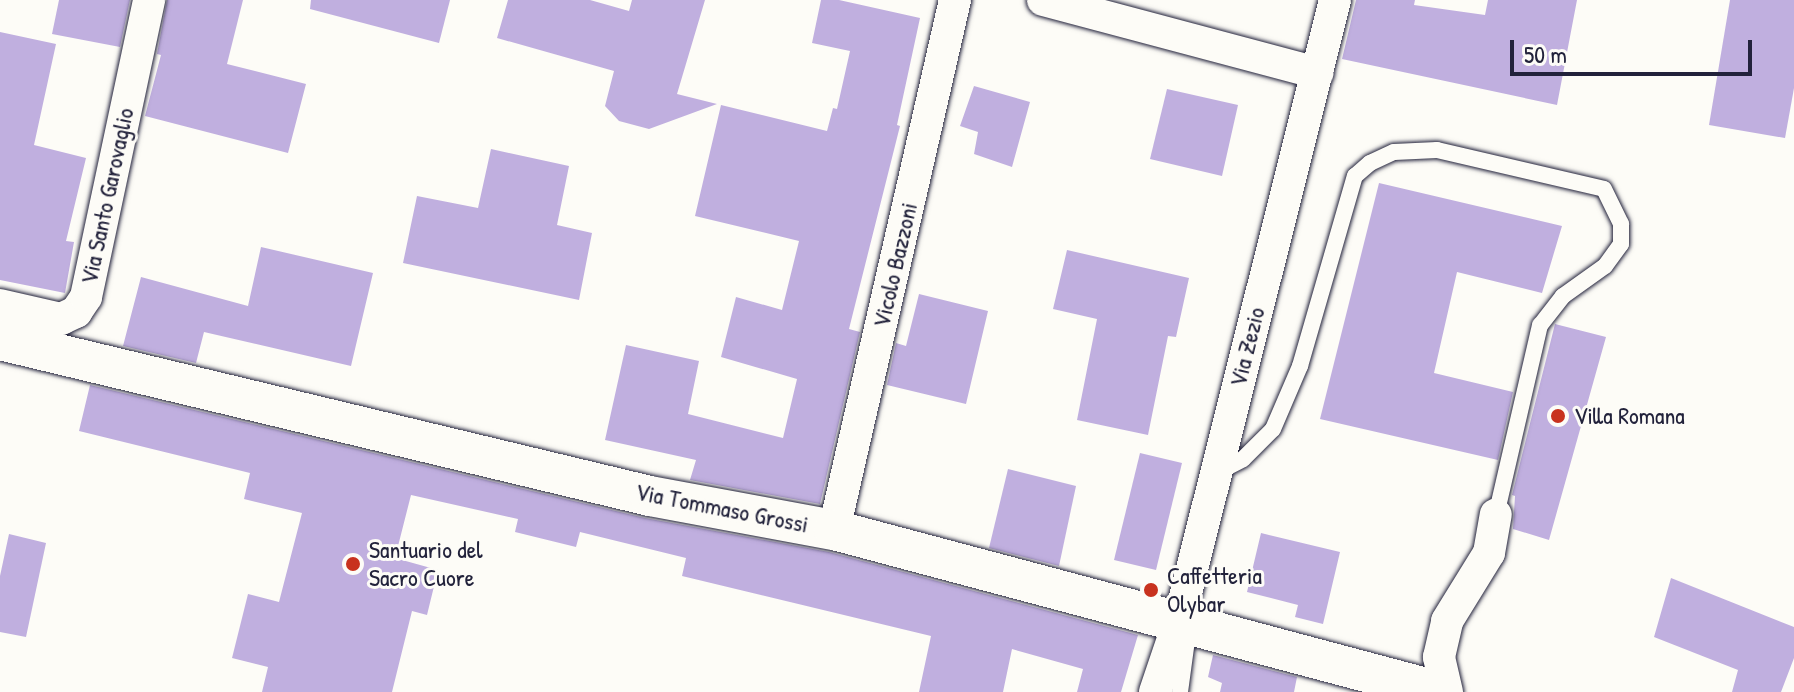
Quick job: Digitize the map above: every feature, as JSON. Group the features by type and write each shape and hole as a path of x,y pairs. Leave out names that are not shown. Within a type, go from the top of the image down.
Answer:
{"street":[{"name":"Via Santo Garovaglio","path":"0,305 61,319 76,312 86,297 149,0"},
{"name":"Vicolo Bazzoni","path":"834,530 955,0"},
{"path":"1043,0 1317,73"},
{"name":"Via Zezio","path":"1155,692 1185,623 1214,474 1335,0"},
{"name":"Via Tommaso Grossi","path":"0,340 650,496 834,530 1444,692"},
{"path":"1444,692 1439,657 1447,621 1489,553 1496,515"}],"lane":[{"path":"1214,474 1243,459 1273,429 1300,366 1355,176 1370,163 1394,152 1437,150 1604,189 1621,224 1621,244 1605,266 1563,296 1540,325 1496,515"},
{"path":"1180,692 1185,623"}],"building":[{"path":"59,0 130,0 120,47 52,34"},
{"path":"167,0 243,0 227,64 306,84 288,153 145,116 161,55 157,54"},
{"path":"311,0 450,0 439,43 310,9"},
{"path":"508,0 590,0 629,11 632,0 705,0 677,94 717,104 649,129 619,121 605,106 614,71 497,38"},
{"path":"821,0 839,0 920,18 897,125 900,126 849,329 860,332 820,504 690,480 696,460 605,440 626,345 699,361 688,414 783,438 797,379 721,357 736,297 782,310 799,241 695,216 721,105 827,131 833,108 837,109 850,51 812,43"},
{"path":"1356,0 1415,0 1414,5 1485,15 1488,0 1577,0 1557,105 1342,59"},
{"path":"1730,0 1794,0 1794,88 1785,138 1709,125"},
{"path":"0,32 56,44 34,145 86,158 66,241 74,242 65,293 0,280"},
{"path":"974,86 1030,102 1012,167 974,154 978,132 960,126"},
{"path":"1167,89 1238,105 1222,176 1150,159"},
{"path":"491,149 569,166 557,225 592,233 579,300 403,263 417,196 478,208"},
{"path":"1379,183 1562,226 1542,293 1457,272 1434,373 1513,392 1498,460 1320,419"},
{"path":"261,247 373,273 351,366 204,332 196,363 123,346 141,277 248,306"},
{"path":"1067,250 1189,278 1176,337 1168,336 1148,435 1077,420 1097,319 1053,309"},
{"path":"919,294 988,311 966,404 887,385 896,343 906,346"},
{"name":"Villa Romana","path":"1555,324 1606,337 1549,540 1513,529 1515,496 1512,495"},
{"path":"90,385 645,518 829,552 1138,635 1121,692 1077,692 1083,669 1012,649 1003,692 919,692 931,636 682,576 686,558 580,532 576,547 515,532 518,519 411,495 395,558 438,570 427,615 412,611 392,692 262,692 268,667 232,658 248,594 279,602 302,513 244,499 250,473 79,431"},
{"path":"1140,453 1182,463 1156,570 1114,560"},
{"path":"1008,469 1076,486 1059,566 989,548"},
{"path":"1261,533 1340,552 1323,624 1295,617 1298,605 1247,592"},
{"path":"9,534 46,543 26,637 0,632 0,576"},
{"path":"1671,578 1794,627 1794,658 1781,692 1732,692 1738,670 1654,637"},
{"path":"1213,655 1297,677 1294,692 1220,692 1222,683 1208,677"}],"place":[{"name":"Villa Romana","path":"1558,416"},
{"name":"Santuario del Sacro Cuore","path":"353,564"},
{"name":"Caffetteria Olybar","path":"1151,590"}]}
